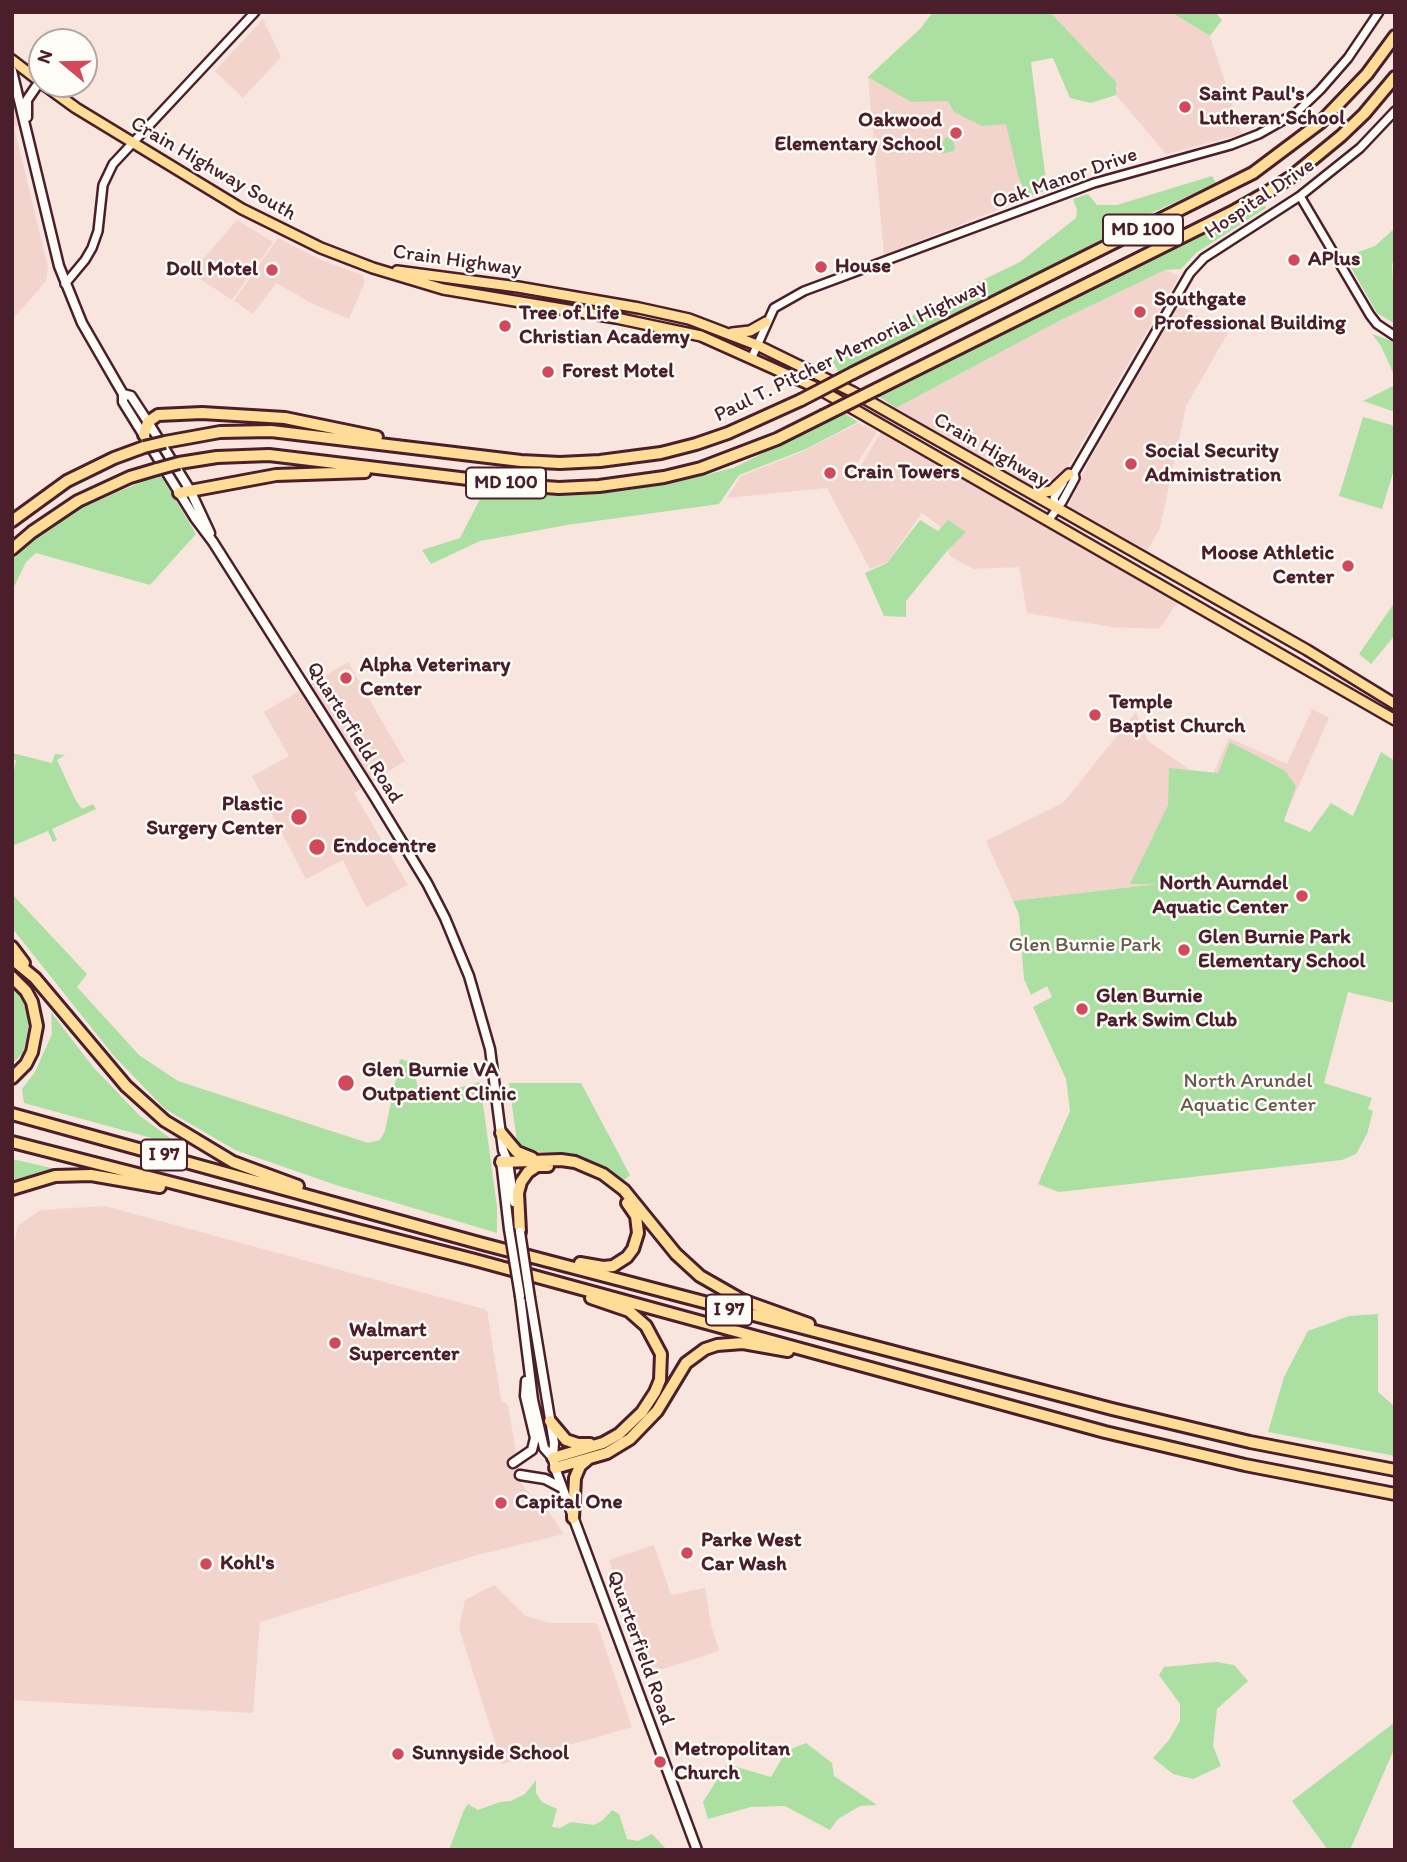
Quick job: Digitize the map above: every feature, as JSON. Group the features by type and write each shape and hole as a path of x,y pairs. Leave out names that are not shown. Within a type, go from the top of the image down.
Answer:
{"highway":[{"name":"Paul T. Pitcher Memorial Highway","path":"12,521 67,481 114,458 144,447 219,432 271,431 521,461 560,463 627,459 662,453 717,437 801,400 1253,173 1321,122 1367,74 1395,36"},
{"name":"Paul T. Pitcher Memorial Highway","path":"12,549 78,501 157,469 218,457 269,455 559,488 609,485 664,477 739,455 823,416 1269,191 1291,177 1340,136 1364,114 1395,77"},
{"path":"144,435 148,422 158,415 260,415 311,422 434,450"},
{"path":"184,491 313,472 374,472 469,479"},
{"path":"12,947 54,1001"},
{"path":"12,959 35,978 126,1086 165,1121 233,1162 296,1185 316,1198"},
{"path":"12,977 26,991 32,1002 37,1026 32,1052 26,1064 12,1078"},
{"name":"I 97","path":"12,1114 479,1243 1192,1429 1395,1470"},
{"path":"479,1243 603,1267 620,1262 633,1249 638,1233 632,1210 620,1195 599,1180 573,1169 538,1163 521,1155 501,1133"},
{"name":"I 97","path":"12,1142 475,1260 1175,1449 1315,1480 1395,1494"},
{"path":"505,1166 561,1160 575,1162 603,1174 635,1201 687,1266 727,1293 804,1322 979,1374"},
{"path":"514,1231 519,1187 523,1177 538,1163"},
{"path":"12,1189 55,1177 100,1176 343,1226"},
{"path":"475,1260 621,1308 638,1318 652,1334 661,1354 660,1380 655,1392 631,1424 603,1443 554,1463"},
{"path":"554,1463 589,1458 620,1446 640,1431 657,1411 686,1363 705,1349 717,1345 743,1343 767,1347 907,1378"},
{"path":"550,1421 562,1436 571,1442 603,1443"},
{"path":"573,1518 575,1478 580,1466 589,1458"}],"main road":[{"name":"Crain Highway South","path":"12,60 28,72"},
{"name":"Quarterfield Road","path":"12,71 65,284 86,332 123,394 123,402 184,491"},
{"name":"Quarterfield Road","path":"27,130 29,98"},
{"name":"Crain Highway South","path":"62,98 132,143 274,227 373,268"},
{"name":"Crain Highway","path":"373,268 506,285 639,308 689,319 757,345 844,387 1339,669 1395,704"},
{"name":"Crain Highway","path":"373,268 443,289 667,327 701,336 817,388 1048,521"},
{"path":"730,334 750,331 766,322"},
{"name":"Quarterfield Road","path":"123,394 131,396 148,422 214,542 426,883 445,918 469,976 490,1049 514,1231 527,1367 544,1448 554,1463 697,1850"},
{"path":"1031,493 1038,495 1051,491 1071,473"},
{"path":"1048,521 1395,720"},
{"name":"Quarterfield Road","path":"514,1231 530,1298 554,1443 554,1463"},
{"path":"513,1463 531,1450 535,1438 526,1396 527,1367"},
{"path":"520,1475 545,1479 562,1488"}],"street":[{"path":"65,284 85,260 94,243 101,195 108,172 255,12"},
{"name":"Oak Manor Drive","path":"752,357 766,322 780,304 804,291 1094,183 1231,145 1259,134 1296,113 1320,90 1348,58 1379,12"},
{"name":"Hospital Drive","path":"1048,521 1075,478 1071,473 1190,273 1204,258 1300,196 1360,148 1395,111"},
{"path":"1300,196 1370,315 1377,324 1395,336"}],"shaded area":[{"name":"Oakwood Elementary School","path":"933,12 1021,12 1047,190 884,255 868,77 921,28"},
{"path":"1050,12 1171,12 1210,36 1242,134 1166,154 1116,95 1116,82"},
{"path":"263,19 281,57 243,98 215,71"},
{"path":"12,106 17,111 21,125 14,127 48,267 46,281 12,320"},
{"path":"237,220 273,242 232,300 191,273"},
{"path":"278,238 321,260 362,275 365,281 349,319 311,303 276,283 253,314 234,301"},
{"path":"1165,270 1179,276 1061,479 1052,487 1039,490 896,408 1057,322"},
{"path":"1182,307 1228,333 1186,406 1160,528 1147,551 1070,507 1070,502 1089,461 1175,310"},
{"path":"859,423 877,432 856,465 859,469 881,432 1178,602 1159,629 1112,627 1027,613 1019,567 974,569 950,556 940,526 922,513 888,561 870,569 827,488 727,498 741,476 804,451"},
{"path":"348,662 405,761 354,793 408,885 366,907 343,860 306,879 252,776 289,756 264,712"},
{"name":"Glen Burnie Park Elementary School","path":"1312,709 1329,718 1283,821 1059,1192 1038,1184 1171,883 1013,901 986,841 1063,803 1136,712 1148,741 1209,783 1229,738 1287,764"},
{"path":"105,1206 487,1310 501,1400 508,1405 521,1483 532,1497 538,1496 564,1534 477,1555 260,1622 253,1713 12,1700 12,1252 18,1226 40,1210"},
{"path":"654,1545 671,1595 705,1588 711,1625 719,1651 644,1675 609,1560"},
{"path":"494,1585 526,1616 549,1623 597,1623 632,1727 502,1764 459,1628 465,1600"}],"green space":[{"path":"933,12 1050,12 1116,82 1116,95 1091,103 1070,98 1053,58 1031,62 1047,190 1027,197 1018,175 1006,124 982,126 954,112 948,101 911,102 868,77 921,28"},
{"path":"1171,12 1215,12 1222,20 1210,36"},
{"path":"946,137 952,139 954,151 940,154 939,145"},
{"path":"1212,176 1216,183 1143,217 839,373 831,358 901,326 917,312 1020,262 1076,218 1077,210 1073,199 1088,194 1097,205 1117,205"},
{"path":"1263,203 1266,208 1196,253 1181,269 1165,270 1057,322 896,408 877,395"},
{"path":"1395,228 1395,258 1392,264 1395,324 1377,313 1345,257 1375,246"},
{"path":"1372,334 1395,342 1395,377 1381,346"},
{"path":"1395,385 1395,412 1363,401"},
{"path":"844,413 858,422 806,449 739,475 719,504 567,525 480,541 431,564 422,550 460,538 481,497 623,491 673,483 733,468"},
{"path":"1363,417 1395,426 1395,466 1382,509 1339,496"},
{"path":"160,474 196,534 150,585 36,553 26,562 12,591 12,558 42,531 76,510"},
{"path":"920,520 938,531 948,520 966,532 906,601 906,617 884,616 865,573 887,563"},
{"path":"1395,602 1395,635 1371,664 1359,654"},
{"path":"1230,742 1285,771 1296,786 1284,821 1310,832 1331,803 1353,816 1381,752 1395,761 1395,1003 1348,992 1324,1083 1372,1098 1368,1109 1373,1111 1367,1134 1356,1154 1342,1160 1059,1192 1038,1184 1070,1111 1066,1079 1033,1007 1052,997 1047,986 1031,995 1024,979 1019,914 1013,901 1158,884 1130,884 1168,805 1169,768 1218,773"},
{"path":"12,753 52,763 55,754 65,755 57,760 75,799 82,809 93,804 96,809 52,829 57,840 53,842 48,831 12,846 12,782 16,760 12,759"},
{"path":"12,894 87,974 77,987 139,1055 178,1081 368,1143 380,1140 385,1131 400,1059 411,1062 421,1098 480,1082 497,1207 497,1233 336,1185 235,1150 165,1109 114,1056 12,928"},
{"path":"12,984 27,1003 29,1023 23,1053 12,1064"},
{"path":"51,1012 93,1067 140,1116 181,1146 24,1103 22,1089 35,1072 52,1034"},
{"path":"509,1083 581,1083 630,1175 623,1181 597,1163 564,1153 525,1151 517,1142"},
{"path":"12,1159 56,1169 12,1180"},
{"path":"1378,1314 1378,1392 1395,1407 1395,1456 1268,1432 1284,1377 1308,1331 1349,1316"},
{"path":"1216,1662 1234,1665 1248,1681 1217,1709 1213,1746 1221,1766 1193,1779 1173,1774 1153,1758 1169,1740 1180,1721 1180,1704 1159,1675 1164,1667"},
{"path":"1395,1722 1395,1747 1350,1850 1328,1850 1292,1801"},
{"path":"806,1743 832,1763 834,1776 877,1805 860,1806 838,1819 830,1830 785,1806 751,1807 708,1819 703,1802 727,1764 771,1777 786,1751"},
{"path":"536,1780 536,1793 542,1802 557,1809 552,1827 560,1828 571,1822 594,1825 612,1810 619,1814 627,1839 638,1841 652,1834 667,1850 449,1850 468,1804 478,1810 511,1801 525,1794"}],"place":[{"name":"Saint Paul's Lutheran School","path":"1185,107"},
{"name":"Oakwood Elementary School","path":"956,133"},
{"name":"APlus","path":"1294,260"},
{"name":"House","path":"821,267"},
{"name":"Doll Motel","path":"272,270"},
{"name":"Southgate Professional Building","path":"1140,312"},
{"name":"Tree of Life Christian Academy","path":"505,326"},
{"name":"Forest Motel","path":"548,372"},
{"name":"Social Security Administration","path":"1131,464"},
{"name":"Crain Towers","path":"830,473"},
{"name":"Moose Athletic Center","path":"1348,566"},
{"name":"Alpha Veterinary Center","path":"346,678"},
{"name":"Temple Baptist Church","path":"1095,715"},
{"name":"Plastic Surgery Center","path":"299,817"},
{"name":"Endocentre","path":"317,847"},
{"name":"North Aurndel Aquatic Center","path":"1302,896"},
{"name":"Glen Burnie Park Elementary School","path":"1184,950"},
{"name":"Glen Burnie Park Swim Club","path":"1082,1009"},
{"name":"Glen Burnie VA Outpatient Clinic","path":"346,1083"},
{"name":"Walmart Supercenter","path":"335,1343"},
{"name":"Capital One","path":"501,1503"},
{"name":"Parke West Car Wash","path":"687,1553"},
{"name":"Kohl's","path":"206,1564"},
{"name":"Sunnyside School","path":"398,1754"},
{"name":"Metropolitan Church","path":"660,1762"}],"park label":[{"name":"Glen Burnie Park","path":"1085,946"},
{"name":"North Arundel Aquatic Center","path":"1248,1094"}]}
